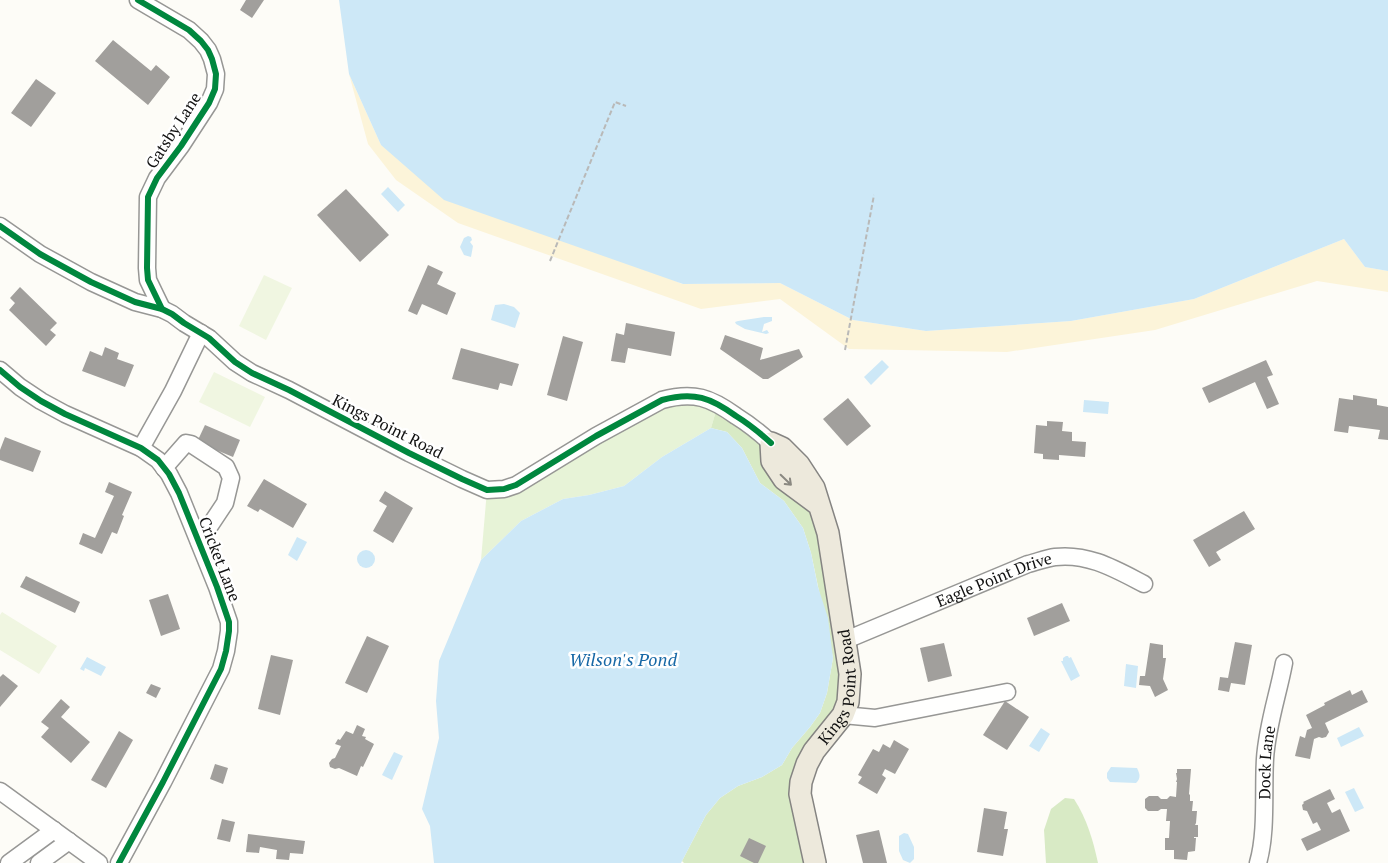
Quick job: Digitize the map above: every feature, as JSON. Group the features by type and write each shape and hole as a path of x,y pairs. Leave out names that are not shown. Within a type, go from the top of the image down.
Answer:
{"main road":[{"name":"Kings Point Road","path":"770,443 782,448 799,465 814,488 828,532 850,674 848,702 843,715 814,751 801,782 800,794 815,863"}],"street":[{"name":"Gatsby Lane","path":"138,0 189,30 201,41 208,50 216,74 215,89 209,102 181,146 157,178 148,197 147,274 162,309"},
{"name":"Kings Point Road","path":"0,226 40,254 91,282 135,302 162,309 209,338 235,362 252,373 289,390 409,454 487,490 504,489 516,485 596,436 662,400 674,397 693,396 718,404 755,429 770,443"},
{"path":"141,448 173,391 201,333"},
{"name":"Cricket Lane","path":"0,370 41,401 65,414 141,448 158,460 169,474 179,493 221,596 228,622 229,631 221,669 164,782 119,863"},
{"path":"164,468 186,443 191,444 226,467 231,478 225,503 199,542"},
{"name":"Eagle Point Drive","path":"846,640 1028,564 1054,557 1075,556 1088,558 1111,567 1144,584"},
{"name":"Dock Lane","path":"1258,863 1263,825 1265,757 1269,726 1280,687 1284,663"},
{"path":"843,715 875,718 1008,692"},
{"path":"0,791 99,863"},
{"path":"9,863 54,830"},
{"path":"39,863 69,841"}],"path":[{"path":"550,261 616,102 626,106"},
{"path":"845,350 874,195"}],"green space":[{"path":"264,275 292,288 266,340 239,326"},
{"path":"214,372 265,397 250,427 199,402"},
{"path":"662,400 718,404 711,428 662,457 624,486 589,495 563,499 521,521 481,560 487,490 504,489"},
{"path":"718,404 755,429 819,505 848,702 807,764 815,863 684,863 682,861 706,815 720,798 738,786 762,777 782,765 792,748 820,713 827,693 833,658 811,553 803,528 784,501 760,483 742,448 727,432 711,428"},
{"path":"2,612 57,646 39,674 0,650 0,615"},
{"path":"1065,798 1074,799 1083,814 1092,838 1098,863 1046,863 1044,830 1051,809"}],"sand":[{"path":"349,74 381,145 682,284 780,283 853,320 926,331 1071,321 1194,299 1344,239 1365,267 1388,271 1388,292 1317,281 1155,330 1007,352 849,349 780,299 701,309 458,223 396,180 368,144"}],"water":[{"path":"339,0 1388,0 1388,271 1365,267 1344,239 1194,299 1071,321 926,331 853,320 780,283 683,284 444,200 381,145 349,74"},
{"path":"388,187 405,205 398,212 381,194"},
{"path":"471,237 472,240 470,242 473,246 471,257 464,255 460,247 464,238"},
{"path":"504,304 514,307 520,313 515,328 491,320 495,305"},
{"path":"772,317 772,321 764,324 762,332 767,330 769,333 766,334 745,329 735,322 738,321"},
{"path":"882,360 889,367 871,385 864,377"},
{"path":"1084,400 1109,402 1108,414 1083,412"},
{"name":"Wilson's Pond","path":"711,428 727,432 742,448 760,483 784,501 803,528 828,618 833,658 827,693 820,713 792,748 782,765 762,777 738,786 720,798 706,815 681,863 434,863 430,826 422,809 439,738 436,701 439,661 481,560 521,521 563,499 589,495 624,486 662,457"},
{"path":"297,537 307,542 297,561 288,555"},
{"path":"362,550 370,550 375,555 373,566 362,568 357,563 357,555"},
{"path":"1066,656 1071,657 1080,676 1071,681 1061,661"},
{"path":"87,657 106,667 101,676 85,668 84,671 80,669"},
{"path":"1126,664 1138,666 1136,688 1124,686"},
{"path":"1359,727 1364,736 1341,747 1337,738"},
{"path":"1041,728 1050,734 1039,752 1029,746"},
{"path":"394,752 403,756 392,780 382,775"},
{"path":"1111,767 1137,768 1139,779 1136,783 1110,782 1107,778 1107,773"},
{"path":"1354,788 1364,808 1355,812 1345,792"},
{"path":"904,833 908,834 914,847 914,859 910,863 903,860 899,851 899,836"}],"building":[{"path":"246,0 264,0 252,18 240,10"},
{"path":"113,40 151,71 156,65 170,77 148,105 95,61"},
{"path":"36,79 56,93 31,127 11,113"},
{"path":"346,189 389,235 360,262 317,215"},
{"path":"428,265 443,272 437,284 456,293 447,315 422,304 417,315 408,311"},
{"path":"20,287 57,323 50,330 56,335 46,346 9,310 15,303 10,298"},
{"path":"626,323 675,332 671,356 628,348 625,363 611,361 616,333 624,335"},
{"path":"725,335 763,348 760,360 799,349 803,357 768,379 763,379 720,349"},
{"path":"563,336 583,342 567,401 547,395"},
{"path":"105,347 119,353 117,359 134,365 125,387 82,371 90,351 102,356"},
{"path":"461,348 519,364 512,386 500,383 498,390 452,379"},
{"path":"1266,360 1273,375 1267,377 1279,404 1267,409 1255,382 1209,403 1202,388"},
{"path":"1353,395 1377,399 1377,405 1388,407 1388,440 1378,439 1380,430 1349,426 1348,433 1334,431 1339,398 1353,400"},
{"path":"848,398 871,426 847,446 823,419"},
{"path":"1047,421 1063,422 1062,431 1072,432 1072,441 1086,442 1085,457 1059,455 1059,460 1043,459 1043,454 1034,453 1036,425 1047,426"},
{"path":"205,425 240,440 233,457 197,442"},
{"path":"5,437 41,451 33,472 0,460 0,450"},
{"path":"264,479 307,504 293,528 260,509 258,512 247,506"},
{"path":"109,482 132,492 122,515 124,516 117,534 112,532 102,554 79,544 83,533 95,538 114,496 105,492"},
{"path":"385,491 413,508 393,543 373,531 387,506 379,501"},
{"path":"1244,511 1255,529 1216,552 1221,560 1209,567 1193,540"},
{"path":"26,576 80,602 75,613 20,587"},
{"path":"168,594 180,629 161,636 149,600"},
{"path":"1062,603 1070,621 1034,636 1027,618"},
{"path":"367,636 389,646 367,693 345,683"},
{"path":"1235,642 1252,645 1245,685 1231,683 1229,692 1218,690 1220,677 1228,678"},
{"path":"944,643 952,676 928,682 920,648"},
{"path":"1150,643 1163,645 1163,658 1166,658 1163,679 1168,690 1155,697 1150,686 1139,685 1140,676 1145,676"},
{"path":"271,655 293,660 280,715 258,709"},
{"path":"3,674 18,686 0,707 0,677"},
{"path":"151,684 161,688 156,698 146,693"},
{"path":"1350,690 1352,695 1362,690 1368,702 1325,723 1329,732 1326,737 1314,739 1310,759 1295,756 1300,736 1305,738 1307,730 1312,728 1306,715 1325,705 1324,703"},
{"path":"61,699 70,707 61,717 90,742 71,763 41,737 49,728 41,722"},
{"path":"1005,701 1029,717 1007,750 983,735"},
{"path":"357,725 365,729 362,736 374,744 357,776 339,768 330,767 329,763 335,758 341,746 335,744 338,739 340,740 346,731 353,734"},
{"path":"119,731 133,740 106,788 91,780"},
{"path":"894,740 909,749 895,774 885,769 882,775 886,778 877,794 858,783 862,777 858,775 873,749 879,752 883,744 890,748"},
{"path":"215,764 228,768 223,784 210,779"},
{"path":"1177,769 1191,769 1190,801 1193,801 1192,811 1197,811 1195,825 1198,825 1198,837 1194,837 1196,838 1195,851 1188,852 1187,860 1174,859 1174,850 1165,850 1165,838 1169,838 1170,821 1166,821 1167,809 1148,811 1145,808 1145,799 1149,796 1158,796 1161,799 1167,799 1170,796 1176,797"},
{"path":"1330,789 1335,799 1327,803 1332,813 1340,809 1350,831 1307,851 1301,839 1321,830 1317,822 1313,824 1307,811 1303,810 1303,802"},
{"path":"984,808 1007,812 1004,829 1008,829 1003,856 977,852"},
{"path":"222,819 235,822 230,842 217,839"},
{"path":"879,830 887,863 863,863 856,835"},
{"path":"248,834 305,841 303,854 290,853 289,860 276,859 277,850 260,847 259,853 246,852"},
{"path":"749,838 766,846 758,863 740,856"}],"cycle path":[{"path":"138,0 189,30 201,41 208,50 216,74 215,89 209,103 157,178 148,197 148,280 162,309"},
{"path":"0,226 40,254 91,282 135,302 162,309 172,314 209,338 235,362 252,373 289,390 409,453 487,490 504,489 516,485 596,436 662,400 673,397 693,396 710,401 745,422 771,443"},
{"path":"0,370 41,401 65,414 141,448 158,460 169,474 179,493 229,622 226,651 221,669 119,863"}]}
